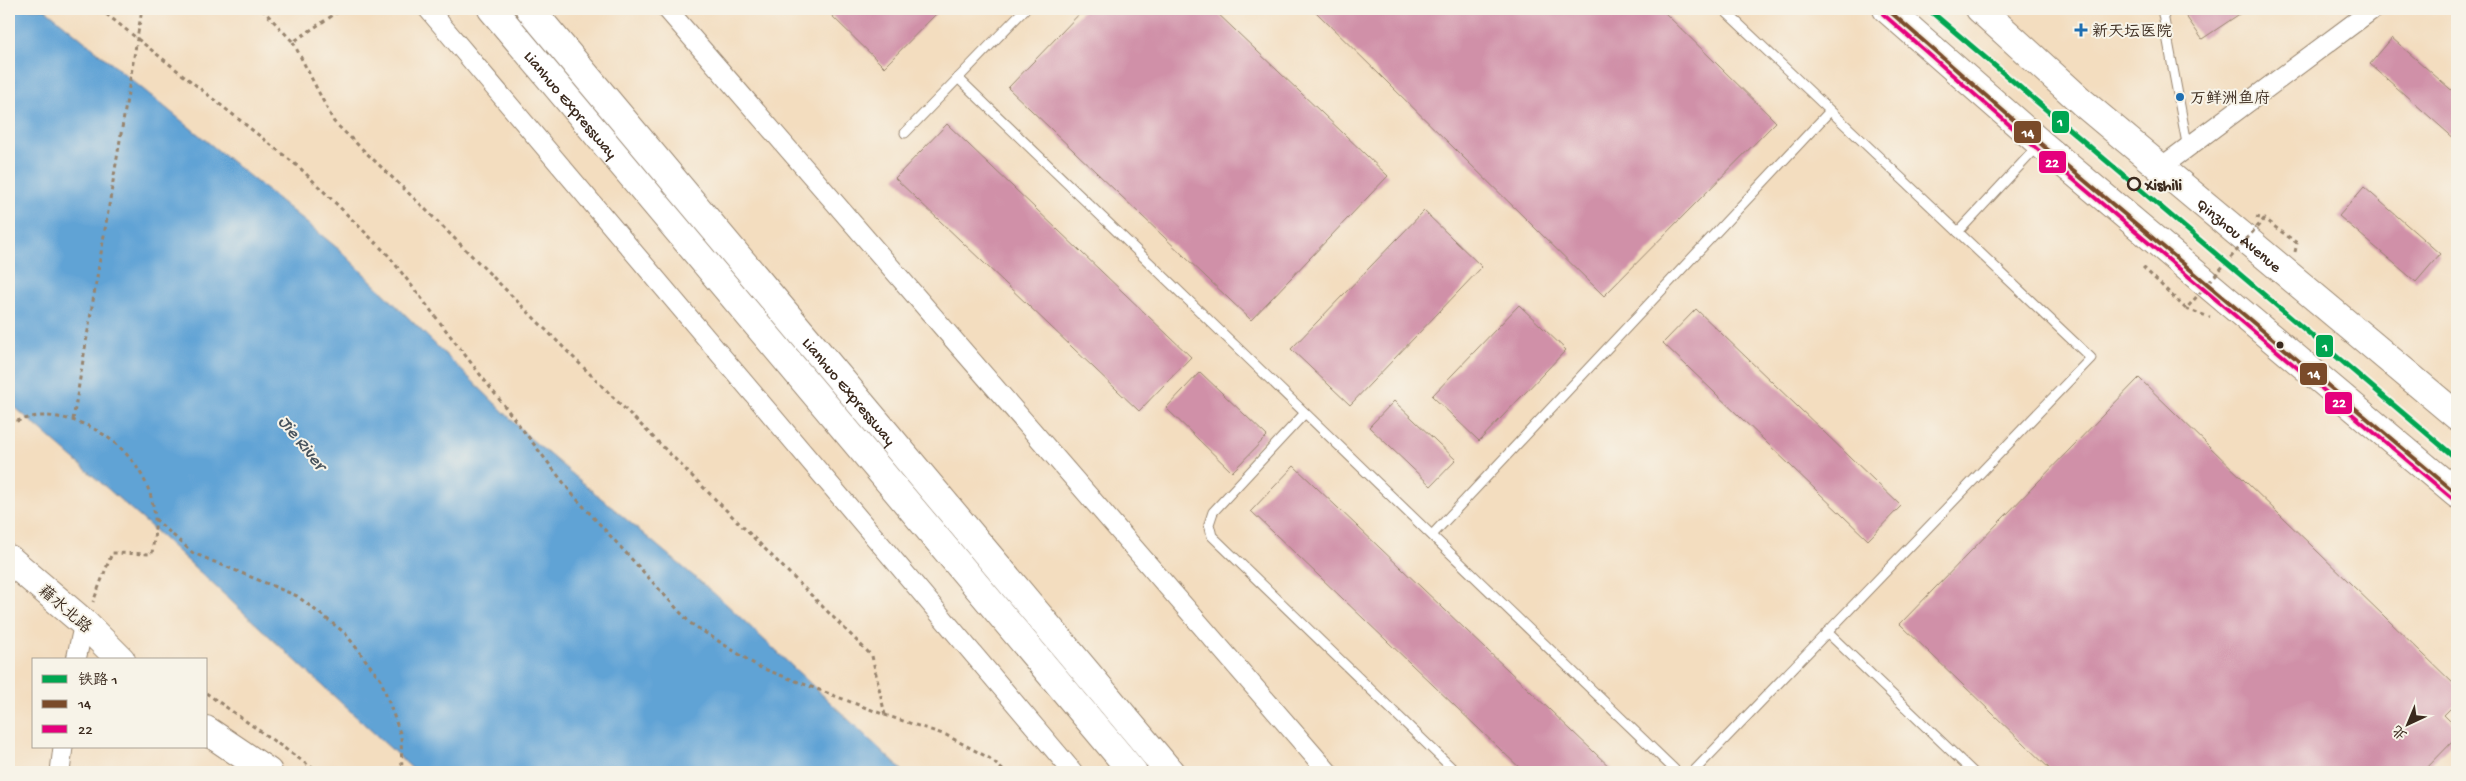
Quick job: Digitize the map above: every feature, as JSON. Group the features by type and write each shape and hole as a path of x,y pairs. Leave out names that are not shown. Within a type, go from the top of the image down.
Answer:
{"main road":[{"name":"Lianhuo Expressway","path":"492,9 1133,772"},
{"name":"Lianhuo Expressway","path":"530,9 1170,772"},
{"path":"1887,9 2041,144 2457,494"},
{"name":"Qinzhou Avenue","path":"1980,9 2082,102 2457,416"},
{"name":"藉水北路","path":"9,559 84,623 119,658"},
{"path":"208,731 268,772"},
{"path":"208,738 250,772"}],"street":[{"path":"428,9 1074,772"},
{"path":"667,9 1328,772"},
{"path":"2160,168 2188,149 2373,9"},
{"path":"76,658 84,623"},
{"path":"60,772 63,748"}],"lane":[{"path":"905,133 1025,9"},
{"path":"1693,772 2091,358 1723,9"},
{"path":"2162,9 2188,149"},
{"path":"958,78 1677,772"},
{"path":"1432,535 1830,110"},
{"path":"1958,232 2041,144"},
{"path":"1305,413 1212,512 1209,524 1212,536 1456,772"},
{"path":"1827,632 1972,772"}],"path":[{"path":"100,9 300,168 388,254 573,495 690,623 759,667 885,715 946,735 989,758 1005,772"},
{"path":"72,420 142,9"},
{"path":"262,9 293,42 334,122 428,212 872,656 885,715"},
{"path":"293,42 342,9"},
{"path":"2143,267 2186,309 2264,219 2297,243"},
{"path":"9,423 38,416 72,420 104,434 130,456 147,486 155,520 152,554 112,553 84,623"},
{"path":"155,520 193,553 297,596 345,633 381,680 401,736 402,772"},
{"path":"208,695 318,772"}],"water":[{"name":"Jie River","path":"9,9 45,9 341,251 531,439 723,601 904,772 416,772 149,525 9,402"}],"building":[{"path":"825,9 941,9 884,67"},
{"path":"1084,9 1213,9 1388,176 1251,320 1008,88"},
{"path":"1313,9 1661,9 1776,122 1604,296"},
{"path":"2187,9 2247,9 2202,39 2183,12"},
{"path":"2392,38 2457,95 2457,141 2370,64"},
{"path":"947,124 1191,357 1139,411 895,178"},
{"path":"2364,187 2440,254 2416,282 2339,216"},
{"path":"1424,211 1482,267 1350,405 1291,349"},
{"path":"1519,305 1566,350 1479,441 1432,396"},
{"path":"1696,309 1901,506 1868,540 1663,343"},
{"path":"1200,372 1267,436 1232,472 1166,408"},
{"path":"2139,378 2457,687 2457,702 2444,715 2457,728 2457,737 2423,772 2053,772 1900,624"},
{"path":"1394,401 1456,460 1431,486 1369,427"},
{"path":"1294,466 1615,772 1524,772 1251,511"}],"rail line":[{"name":"1","path":"1928,9 2457,459"}],"transit line":[{"name":"14","path":"1887,9 2041,144 2457,494"},
{"name":"22","path":"1883,14 2037,149 2453,499"}],"place":[{"name":"新天坛医院","path":"2081,30"},
{"name":"万鲜洲鱼府","path":"2180,97"},
{"name":"Xishili","path":"2134,184"}]}
